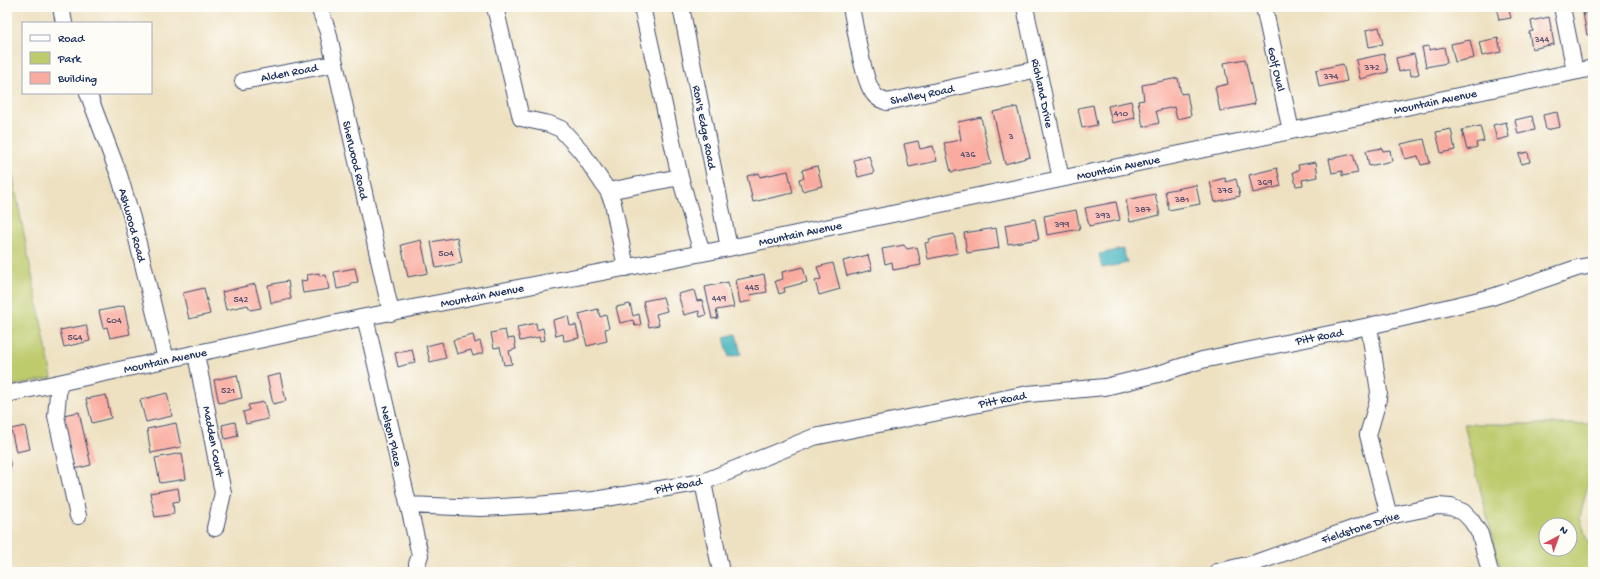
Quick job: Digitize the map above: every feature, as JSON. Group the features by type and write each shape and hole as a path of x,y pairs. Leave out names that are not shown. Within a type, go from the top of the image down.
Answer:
{"street":[{"path":"61,7 64,22"},
{"name":"Sherwood Road","path":"319,7 328,32 391,313"},
{"path":"495,7 521,118 549,124 561,129 581,152 608,191 626,268"},
{"path":"642,7 680,176 702,253"},
{"name":"Ron's Edge Road","path":"681,7 729,248"},
{"name":"Shelley Road","path":"851,7 867,80 873,94 879,99 887,102 1038,69"},
{"name":"Richland Drive","path":"1025,7 1061,179"},
{"name":"Golf Oval","path":"1264,7 1291,131"},
{"path":"1562,7 1575,71"},
{"name":"Alden Road","path":"244,81 334,64"},
{"name":"Mountain Avenue","path":"7,394 365,317 729,248 1593,68"},
{"name":"Ashwood Road","path":"88,94 119,175 132,218 166,360"},
{"path":"608,191 680,176"},
{"name":"Pitt Road","path":"408,505 481,508 536,505 594,500 702,482 814,437 1028,394 1105,387 1158,374 1202,360 1369,326 1492,297 1577,268 1593,265"},
{"name":"Nelson Place","path":"365,317 420,555 416,572"},
{"path":"1369,326 1378,392 1377,404 1368,435 1389,516"},
{"name":"Madden Court","path":"196,354 223,493 215,528"},
{"path":"59,383 56,416 78,516"},
{"path":"702,482 721,572"},
{"name":"Fieldstone Drive","path":"1217,572 1255,563 1389,516 1438,506 1451,507 1463,512 1471,520 1480,534 1490,572"}],"green space":[{"path":"7,147 52,378 7,387"},
{"path":"1464,424 1593,424 1593,462 1580,518 1588,543 1593,544 1593,572 1501,572"}],"water":[{"path":"1123,249 1127,263 1102,268 1099,254"},
{"path":"736,334 741,354 729,357 724,337"}],"building":[{"path":"1508,7 1511,18 1499,20 1497,10"},
{"path":"1593,12 1593,34 1587,35 1583,13"},
{"path":"1549,17 1554,44 1532,49 1529,32 1533,31 1531,21"},
{"path":"1379,27 1383,44 1369,47 1366,30"},
{"path":"1498,38 1501,52 1482,56 1479,42"},
{"path":"1470,40 1474,58 1455,62 1451,44"},
{"path":"1429,46 1429,50 1444,47 1447,63 1426,67 1422,47"},
{"path":"1384,54 1388,72 1360,79 1356,60"},
{"path":"1414,54 1419,74 1411,76 1410,69 1399,72 1396,58"},
{"path":"1245,59 1255,104 1220,111 1215,87 1228,84 1224,63"},
{"path":"1343,64 1347,81 1319,87 1316,70"},
{"path":"1178,78 1181,94 1187,93 1191,116 1177,119 1174,107 1156,111 1159,123 1143,127 1138,101 1144,100 1142,85"},
{"path":"1131,101 1135,118 1112,123 1108,106"},
{"path":"1093,105 1097,125 1082,128 1078,108"},
{"path":"1017,107 1030,157 1005,164 993,112"},
{"path":"1557,112 1560,127 1546,130 1543,115"},
{"path":"1532,116 1535,130 1518,134 1515,120"},
{"path":"981,117 991,164 951,172 944,143 961,140 958,122"},
{"path":"1506,122 1509,137 1497,140 1493,125"},
{"path":"1480,126 1484,141 1476,143 1477,147 1467,150 1462,130"},
{"path":"1451,129 1455,150 1441,153 1436,132"},
{"path":"1424,139 1430,163 1421,165 1418,156 1405,159 1401,144"},
{"path":"918,141 920,149 933,146 937,161 909,167 904,144"},
{"path":"1382,148 1383,151 1390,150 1392,161 1369,166 1366,151"},
{"path":"1528,152 1530,162 1521,164 1519,154"},
{"path":"1353,154 1358,173 1342,176 1342,171 1332,173 1329,159"},
{"path":"869,156 874,173 858,177 854,160"},
{"path":"1316,162 1318,177 1302,180 1303,185 1296,186 1293,172 1299,170 1298,165"},
{"path":"817,166 822,186 802,191 799,179 804,178 802,170"},
{"path":"1277,168 1281,186 1253,193 1249,175"},
{"path":"788,171 793,193 753,202 747,176 759,173 760,177"},
{"path":"1225,178 1226,182 1236,179 1240,196 1215,202 1210,182"},
{"path":"1196,185 1200,204 1169,210 1165,191"},
{"path":"1155,194 1160,215 1130,222 1126,200"},
{"path":"1116,202 1120,220 1089,226 1085,208"},
{"path":"1076,210 1080,229 1047,235 1044,216"},
{"path":"1035,219 1039,239 1008,244 1005,225"},
{"path":"996,228 999,248 967,253 964,233"},
{"path":"954,234 958,253 928,259 925,243 930,242 929,239"},
{"path":"457,237 462,263 436,268 431,242"},
{"path":"421,240 428,273 408,277 401,245"},
{"path":"904,245 907,249 917,247 921,265 893,270 892,262 885,264 882,249"},
{"path":"868,255 872,270 847,276 843,261"},
{"path":"833,263 840,289 819,295 815,281 821,279 817,267"},
{"path":"803,267 807,282 784,288 785,292 779,294 775,281 783,279 782,272"},
{"path":"355,268 358,282 351,283 351,286 337,289 334,272"},
{"path":"319,273 319,276 326,275 329,289 303,293 301,281 308,280 307,275"},
{"path":"764,274 767,292 750,295 751,301 740,303 736,280"},
{"path":"288,281 291,299 271,303 268,285"},
{"path":"728,282 734,307 716,310 718,318 712,319 705,287"},
{"path":"255,284 261,308 250,310 248,305 226,310 222,292"},
{"path":"204,288 210,314 189,319 183,293"},
{"path":"694,290 697,301 702,300 706,315 700,317 699,311 684,315 678,294"},
{"path":"663,297 667,311 656,314 659,325 649,327 643,301"},
{"path":"630,304 633,316 639,314 641,325 635,326 633,320 620,323 616,307"},
{"path":"124,306 130,334 110,338 107,327 103,328 99,311"},
{"path":"598,309 600,317 606,315 609,328 605,329 607,341 587,346 579,314"},
{"path":"568,316 570,326 576,325 579,338 564,341 563,334 556,336 553,320"},
{"path":"536,323 537,330 543,328 545,340 540,341 539,337 520,341 517,327"},
{"path":"86,325 90,341 64,347 60,330"},
{"path":"505,330 507,339 514,338 516,349 509,351 512,364 504,365 500,347 494,348 491,333"},
{"path":"473,335 475,343 480,341 483,353 473,356 471,350 457,354 453,340"},
{"path":"442,342 446,358 430,362 426,346"},
{"path":"412,349 415,362 398,367 395,353"},
{"path":"280,374 286,401 273,404 267,377"},
{"path":"237,375 242,398 219,403 214,380"},
{"path":"167,393 172,416 146,422 140,400"},
{"path":"106,395 111,418 92,423 86,399"},
{"path":"264,402 268,419 246,424 243,412 250,410 248,405"},
{"path":"79,412 91,465 75,469 63,415"},
{"path":"235,422 238,436 225,439 222,425"},
{"path":"176,423 181,447 151,453 147,429"},
{"path":"25,426 30,449 16,452 11,429"},
{"path":"7,451 11,467 7,467"},
{"path":"182,453 186,479 160,483 155,458"},
{"path":"178,488 180,501 173,502 174,514 155,517 150,493"}]}
